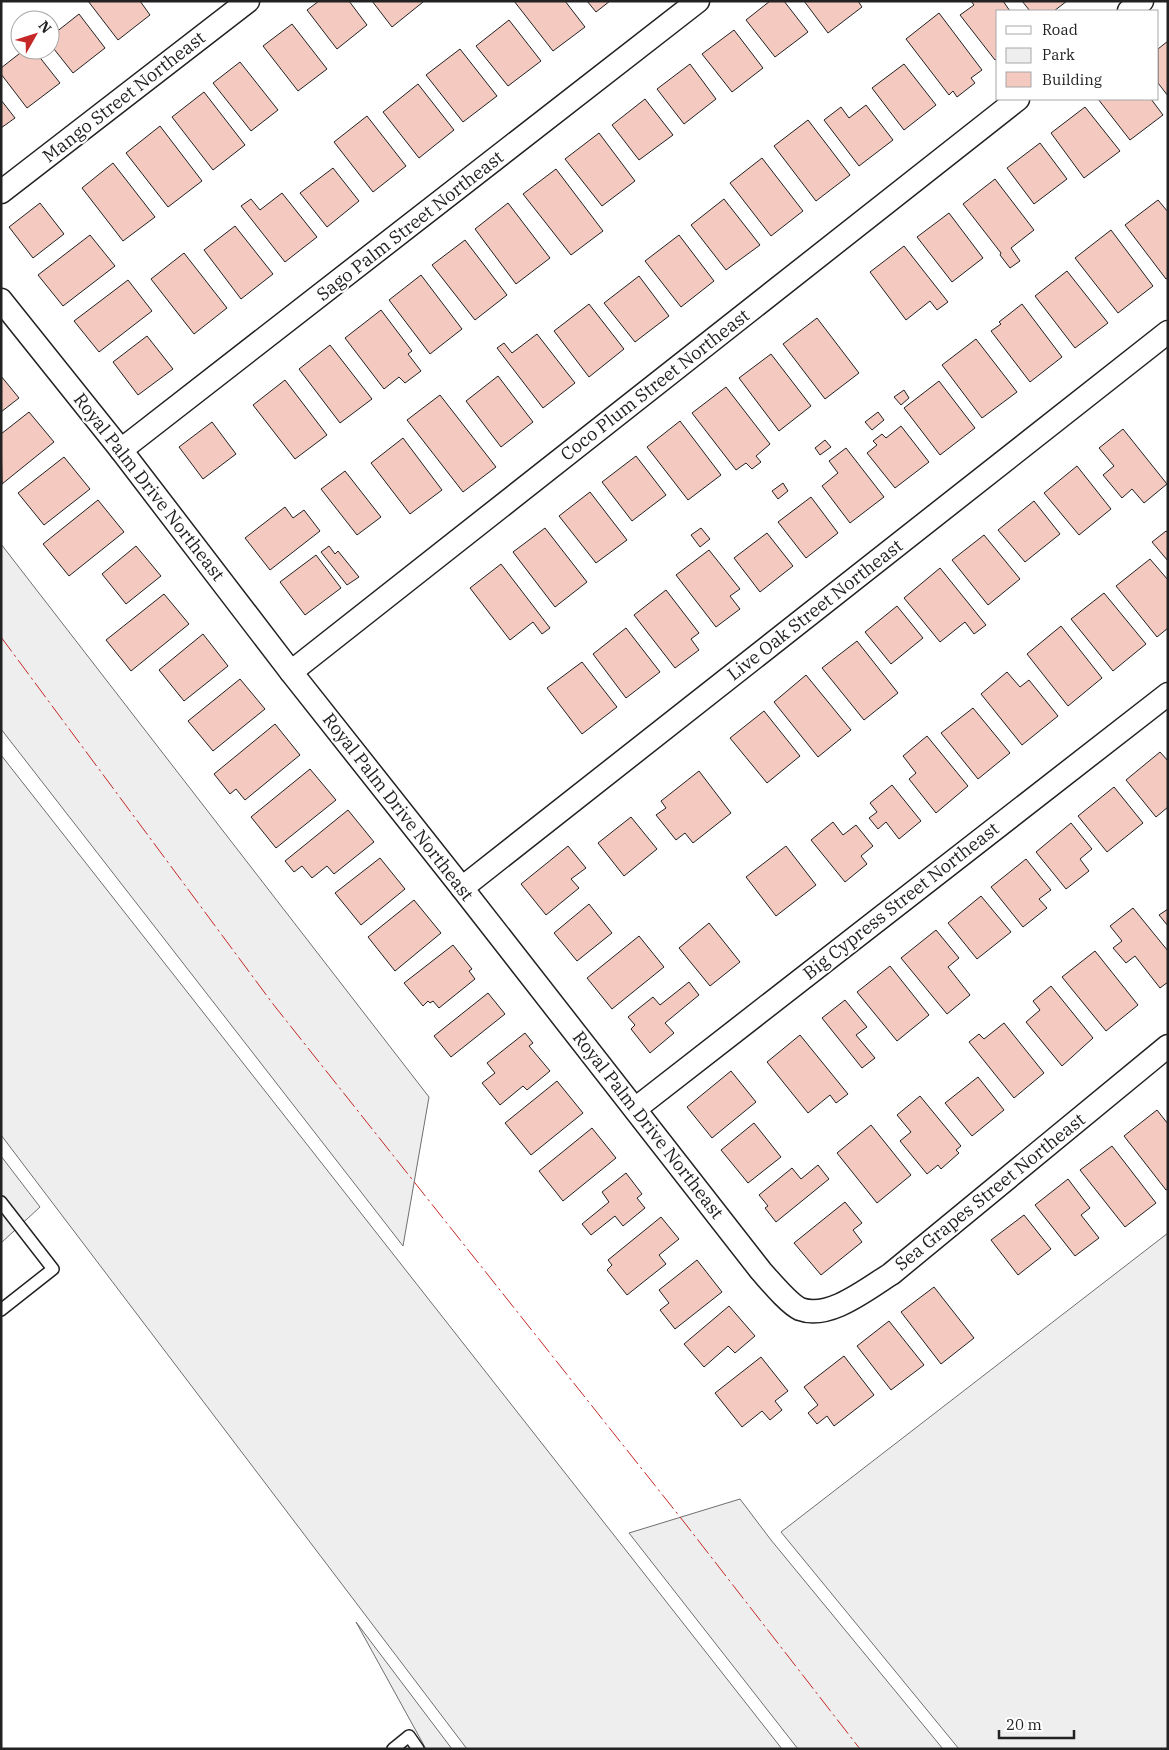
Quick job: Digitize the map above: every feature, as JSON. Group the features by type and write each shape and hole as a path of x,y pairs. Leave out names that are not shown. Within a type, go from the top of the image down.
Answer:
{"street":[{"name":"Mango Street Northeast","path":"1,192 248,1"},
{"name":"Sago Palm Street Northeast","path":"121,450 698,1"},
{"path":"1130,10 1142,1"},
{"name":"Coco Plum Street Northeast","path":"291,672 1017,100"},
{"name":"Royal Palm Drive Northeast","path":"1,300 121,450 291,672 761,1271 781,1293 799,1308"},
{"name":"Live Oak Street Northeast","path":"462,888 1168,332"},
{"name":"Big Cypress Street Northeast","path":"635,1109 1168,694"},
{"name":"Sea Grapes Street Northeast","path":"799,1308 821,1311 846,1302 890,1274 1168,1046"}],"lane":[{"path":"1,1202 53,1269 1,1310"},
{"path":"393,1749 408,1736 418,1749"}],"green space":[{"path":"1,544 429,1097 403,1246 1,729"},
{"path":"1,755 782,1749 467,1749 1,1135"},
{"path":"1,1156 40,1207 1,1243"},
{"path":"1168,1233 1168,1749 959,1749 781,1532"},
{"path":"740,1499 771,1540 943,1749 798,1749 629,1533"},
{"path":"356,1622 452,1749 426,1749"}],"building":[{"path":"88,1 140,1 150,15 118,40"},
{"path":"319,1 349,1 367,25 337,49 307,10"},
{"path":"372,1 422,1 423,2 392,27"},
{"path":"514,1 565,1 585,27 553,51"},
{"path":"587,1 610,1 596,12"},
{"path":"770,1 784,1 808,32 775,57 746,20"},
{"path":"804,1 858,1 862,7 828,33"},
{"path":"971,1 1003,1 1009,10 996,10 995,60 960,15 974,5"},
{"path":"1022,1 1067,1 1055,10 1029,10"},
{"path":"939,13 982,70 971,78 975,83 957,97 953,91 949,95 906,39"},
{"path":"79,14 105,48 73,73 60,57 60,29"},
{"path":"509,20 541,61 508,86 476,46"},
{"path":"292,24 327,69 298,91 263,46"},
{"path":"734,30 763,68 732,92 702,54"},
{"path":"1168,41 1168,96 1159,84 1159,48"},
{"path":"460,49 497,96 463,122 426,75"},
{"path":"11,60 42,60 60,83 27,108 1,74 1,68"},
{"path":"240,62 278,110 251,131 213,83"},
{"path":"690,64 716,99 684,124 657,89"},
{"path":"904,64 936,105 904,130 872,88"},
{"path":"418,84 454,130 419,158 383,112"},
{"path":"204,92 245,145 213,170 172,117"},
{"path":"645,99 673,135 639,160 612,125"},
{"path":"1,100 15,118 1,128"},
{"path":"1099,100 1152,100 1163,115 1130,140"},
{"path":"866,105 893,140 859,166 824,120 841,107 849,118"},
{"path":"1085,107 1120,151 1084,178 1051,133"},
{"path":"367,116 406,166 373,192 334,142"},
{"path":"808,120 850,175 816,201 774,146"},
{"path":"160,126 202,181 168,207 126,153"},
{"path":"599,133 635,181 602,206 565,159"},
{"path":"1040,143 1067,179 1034,204 1007,168"},
{"path":"762,158 803,211 771,236 730,183"},
{"path":"113,163 155,217 123,241 82,188"},
{"path":"333,168 359,201 327,227 300,193"},
{"path":"556,169 603,231 571,255 523,194"},
{"path":"995,179 1034,230 1011,248 1020,261 1010,268 1000,255 1001,253 963,204"},
{"path":"282,193 317,237 285,262 241,206 251,199 260,210"},
{"path":"724,199 760,245 726,270 691,225"},
{"path":"1158,200 1168,212 1168,278 1166,279 1125,225"},
{"path":"40,203 64,234 33,258 9,227"},
{"path":"508,203 550,258 516,284 475,229"},
{"path":"949,213 983,258 952,282 917,237"},
{"path":"235,226 273,274 241,299 204,250"},
{"path":"1111,230 1153,286 1118,313 1075,258"},
{"path":"90,235 115,266 63,306 38,275"},
{"path":"679,235 714,281 681,307 645,261"},
{"path":"465,240 507,295 475,320 432,265"},
{"path":"904,246 948,302 937,310 930,301 906,320 870,272"},
{"path":"184,253 227,308 194,334 151,279"},
{"path":"1067,271 1108,323 1075,348 1035,296"},
{"path":"421,275 462,329 430,354 389,300"},
{"path":"639,276 669,316 635,342 604,303"},
{"path":"128,280 152,311 99,352 74,321"},
{"path":"589,304 624,349 589,377 554,331"},
{"path":"1022,304 1062,357 1030,382 991,331 1001,324 999,322"},
{"path":"381,310 412,351 408,354 421,371 405,383 399,377 384,389 345,338"},
{"path":"817,318 859,373 825,399 783,344"},
{"path":"537,334 575,383 543,408 497,348 504,343 512,353"},
{"path":"147,336 173,369 138,395 113,362"},
{"path":"976,339 1017,392 982,418 942,365"},
{"path":"330,345 372,399 340,423 299,369"},
{"path":"771,354 811,406 779,431 739,378"},
{"path":"1,376 19,398 1,412"},
{"path":"498,376 533,422 501,447 466,401"},
{"path":"285,380 327,435 295,459 253,405"},
{"path":"939,381 975,428 940,455 904,408"},
{"path":"726,387 770,444 756,456 761,462 752,469 746,463 736,470 692,413"},
{"path":"904,390 909,398 901,405 894,397"},
{"path":"440,395 496,467 463,492 407,420"},
{"path":"29,412 54,442 2,484 1,434"},
{"path":"878,412 884,420 872,430 865,422"},
{"path":"680,421 721,475 688,500 647,447"},
{"path":"212,422 236,454 203,479 179,447"},
{"path":"901,426 929,462 895,488 867,453 877,445 873,441 882,434 886,438"},
{"path":"1123,429 1167,484 1144,503 1132,489 1122,498 1103,475 1114,466 1099,448"},
{"path":"403,438 442,490 410,514 371,463"},
{"path":"825,440 831,447 820,455 815,448"},
{"path":"846,448 884,497 850,523 822,486 838,473 829,461"},
{"path":"636,456 666,495 632,521 602,482"},
{"path":"64,457 90,489 44,525 18,493"},
{"path":"1077,466 1111,509 1079,535 1044,493"},
{"path":"345,471 381,517 357,535 321,489"},
{"path":"783,483 788,491 778,499 772,491"},
{"path":"590,492 627,540 596,563 559,516"},
{"path":"811,497 838,533 806,558 778,522"},
{"path":"98,500 124,532 69,576 43,544"},
{"path":"1034,501 1060,534 1025,562 998,530"},
{"path":"285,507 293,518 304,510 320,531 270,570 245,538"},
{"path":"545,528 587,582 555,607 513,552"},
{"path":"701,528 710,539 700,547 691,535"},
{"path":"1166,531 1168,533 1168,561 1152,542"},
{"path":"767,533 793,566 760,592 734,558"},
{"path":"984,535 1020,579 988,605 952,560"},
{"path":"136,546 161,576 126,604 102,574"},
{"path":"329,546 335,554 338,551 359,577 347,585 321,552"},
{"path":"709,550 740,589 730,596 740,609 716,627 676,575"},
{"path":"316,555 341,588 305,615 280,582"},
{"path":"1150,559 1168,580 1168,628 1157,637 1116,586"},
{"path":"501,564 550,628 542,634 533,622 510,640 470,588"},
{"path":"940,568 986,625 974,634 965,622 940,642 904,598"},
{"path":"666,590 699,633 691,639 699,650 675,668 634,615"},
{"path":"1104,593 1146,644 1113,671 1071,619"},
{"path":"164,594 189,624 131,671 106,640"},
{"path":"897,606 923,638 891,664 865,632"},
{"path":"1061,626 1102,678 1068,706 1027,654"},
{"path":"626,628 660,672 626,698 593,654"},
{"path":"203,634 228,666 184,701 159,670"},
{"path":"857,641 898,693 864,720 822,668"},
{"path":"582,662 617,707 582,734 547,688"},
{"path":"1007,672 1020,687 1029,680 1058,716 1022,745 981,694"},
{"path":"806,675 851,730 818,757 774,702"},
{"path":"240,679 265,709 213,751 188,721"},
{"path":"973,708 1010,753 978,779 941,733"},
{"path":"764,711 800,756 767,783 730,738"},
{"path":"275,724 300,755 245,800 236,789 230,794 214,774"},
{"path":"927,736 968,786 936,813 909,779 916,773 903,756"},
{"path":"1160,752 1168,761 1168,807 1156,817 1126,780"},
{"path":"310,769 336,800 276,848 251,817"},
{"path":"699,771 731,813 693,843 685,833 676,840 656,815 666,808 661,801"},
{"path":"892,785 921,821 899,839 886,822 878,829 869,818 877,812 870,803"},
{"path":"1114,787 1143,823 1107,852 1078,816"},
{"path":"348,810 374,842 334,874 327,866 312,878 302,866 294,872 285,861"},
{"path":"631,817 657,849 624,876 598,843"},
{"path":"833,822 843,835 856,825 873,846 861,856 867,864 845,882 811,840"},
{"path":"1071,823 1092,849 1080,859 1089,871 1066,889 1036,852"},
{"path":"568,846 586,868 571,879 579,888 546,915 521,884"},
{"path":"786,846 816,885 776,916 746,877"},
{"path":"380,858 405,889 361,925 335,893"},
{"path":"1026,859 1051,890 1039,899 1047,908 1023,927 991,887"},
{"path":"981,896 1011,932 977,959 948,923"},
{"path":"414,900 441,933 395,971 368,937"},
{"path":"589,904 612,933 577,961 554,933"},
{"path":"1133,908 1168,951 1168,982 1160,988 1135,956 1126,963 1113,948 1122,941 1110,926"},
{"path":"1168,909 1168,926 1159,915"},
{"path":"709,923 740,962 710,986 679,948"},
{"path":"936,930 959,958 948,967 970,995 947,1014 901,958"},
{"path":"639,936 664,967 612,1009 587,978"},
{"path":"453,945 472,969 469,971 475,979 439,1008 433,1001 430,1003 428,1001 423,1006 404,983"},
{"path":"1095,951 1138,1005 1106,1031 1062,977"},
{"path":"890,966 929,1015 897,1041 857,992"},
{"path":"689,982 699,995 665,1023 674,1033 650,1053 631,1029 635,1025 628,1017 653,997 660,1005"},
{"path":"1051,986 1093,1038 1062,1066 1026,1022 1040,1010 1033,1001"},
{"path":"488,993 505,1014 451,1057 434,1036"},
{"path":"845,1000 867,1027 856,1035 875,1058 862,1068 822,1018"},
{"path":"1004,1023 1044,1073 1014,1098 969,1042 979,1034 984,1039"},
{"path":"525,1033 533,1043 529,1046 550,1071 527,1090 523,1086 500,1105 482,1083 495,1073 487,1063"},
{"path":"800,1035 848,1094 836,1103 830,1095 808,1113 767,1062"},
{"path":"731,1071 756,1102 712,1138 687,1107"},
{"path":"978,1077 1004,1110 972,1136 945,1103"},
{"path":"557,1081 583,1113 531,1155 505,1123"},
{"path":"920,1096 961,1146 956,1150 959,1153 941,1169 938,1165 927,1174 900,1141 911,1132 897,1115"},
{"path":"1157,1110 1168,1124 1168,1189 1166,1190 1124,1136"},
{"path":"754,1123 781,1157 748,1183 721,1150"},
{"path":"871,1125 911,1175 877,1203 837,1153"},
{"path":"592,1128 616,1158 563,1201 539,1171"},
{"path":"1112,1146 1156,1203 1125,1227 1080,1170"},
{"path":"818,1165 829,1179 776,1222 765,1208 768,1206 759,1195 792,1168 801,1179"},
{"path":"626,1173 642,1194 637,1198 645,1208 623,1226 615,1216 591,1235 582,1224 609,1202 602,1192"},
{"path":"1068,1179 1090,1208 1081,1215 1099,1238 1075,1256 1035,1205"},
{"path":"845,1202 862,1223 853,1230 862,1242 821,1275 794,1243"},
{"path":"1024,1215 1051,1249 1018,1275 991,1240"},
{"path":"661,1217 679,1239 659,1255 666,1264 627,1295 607,1270 612,1265 608,1260"},
{"path":"697,1260 722,1292 675,1329 660,1310 669,1303 659,1290"},
{"path":"934,1287 974,1338 941,1364 901,1312"},
{"path":"729,1306 755,1336 735,1353 728,1346 704,1367 684,1344"},
{"path":"889,1321 924,1365 891,1390 857,1346"},
{"path":"844,1356 874,1395 834,1426 827,1416 817,1424 808,1413 818,1405 804,1387"},
{"path":"761,1357 788,1391 775,1401 782,1410 770,1420 762,1411 742,1427 715,1393"}],"power":[{"path":"1,637 273,1004 684,1522 860,1749"}]}
